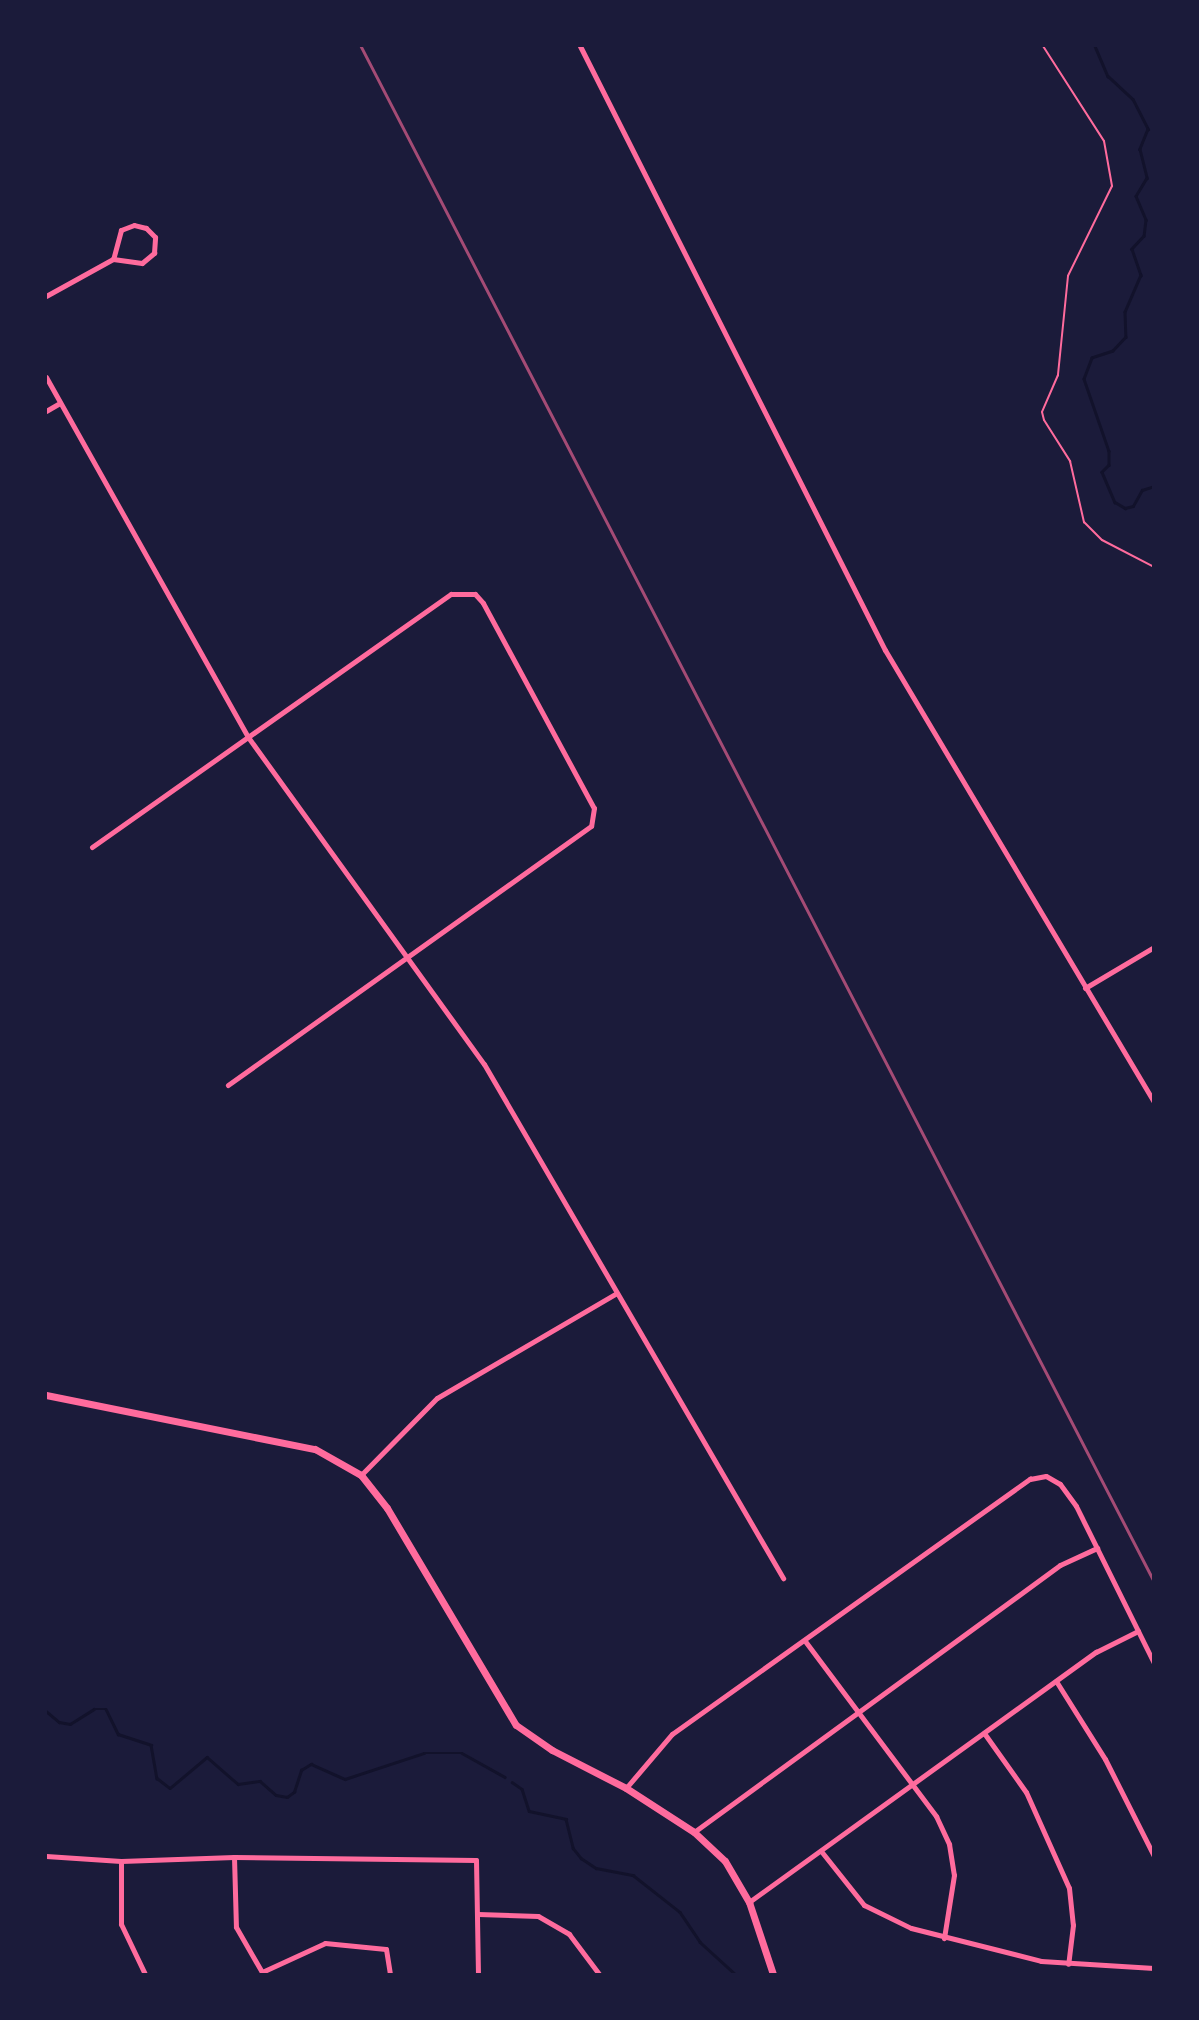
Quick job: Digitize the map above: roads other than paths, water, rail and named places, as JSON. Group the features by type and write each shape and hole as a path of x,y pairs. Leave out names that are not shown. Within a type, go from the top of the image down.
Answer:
{"street":[{"path":"580,46 885,650 1153,1102"},
{"path":"46,296 113,259 142,263 155,253 155,237 146,228 134,225 121,230 113,259"},
{"path":"46,377 58,404 248,737 484,1064 783,1578"},
{"path":"46,411 58,404"},
{"path":"92,847 451,594 475,594 483,603 594,808 595,818 582,833 228,1085"},
{"path":"1085,988 1153,947"},
{"path":"361,1475 436,1398 617,1293"},
{"path":"46,1395 315,1449 361,1475 387,1508 502,1708 520,1730 626,1788 694,1832 725,1861 750,1902 773,1975"},
{"path":"626,1788 672,1734 805,1641 930,1546 1030,1479 1046,1476 1060,1484 1097,1548 1153,1663"},
{"path":"694,1832 1060,1565 1097,1548"},
{"path":"750,1902 914,1787 984,1733 1113,1641 1138,1630"},
{"path":"805,1641 936,1816 949,1844 953,1901 944,1938"},
{"path":"1056,1681 1105,1759 1153,1856"},
{"path":"984,1733 1026,1792 1069,1888 1073,1925 1068,1965"},
{"path":"821,1851 863,1905 882,1917 944,1938 1068,1965 1153,1968"},
{"path":"46,1856 121,1861 234,1857 476,1860 478,1975"},
{"path":"234,1857 236,1927 262,1973 325,1942 386,1949 390,1975"},
{"path":"121,1861 121,1924 145,1975"},
{"path":"478,1914 538,1916 569,1934 599,1975"}],"waterway":[{"path":"1095,46 1108,76 1133,99 1148,129 1140,149 1147,178 1136,196 1146,220 1144,236 1132,249 1141,275 1125,312 1126,337 1113,351 1092,358 1084,379 1109,451 1109,465 1102,472 1115,502 1125,508 1133,506 1142,490 1154,486"},
{"path":"46,1711 59,1722 70,1724 94,1709 106,1709 118,1734 151,1745 157,1778 170,1788 207,1757 238,1784 260,1781 276,1795 287,1797 294,1792 301,1770 311,1764 345,1779 424,1753 462,1753 505,1777"},
{"path":"512,1782 522,1789 529,1811 566,1819 573,1848 581,1858 596,1868 633,1875 680,1912 700,1942 735,1974"}],"railway":[{"path":"361,46 1154,1581"}]}
